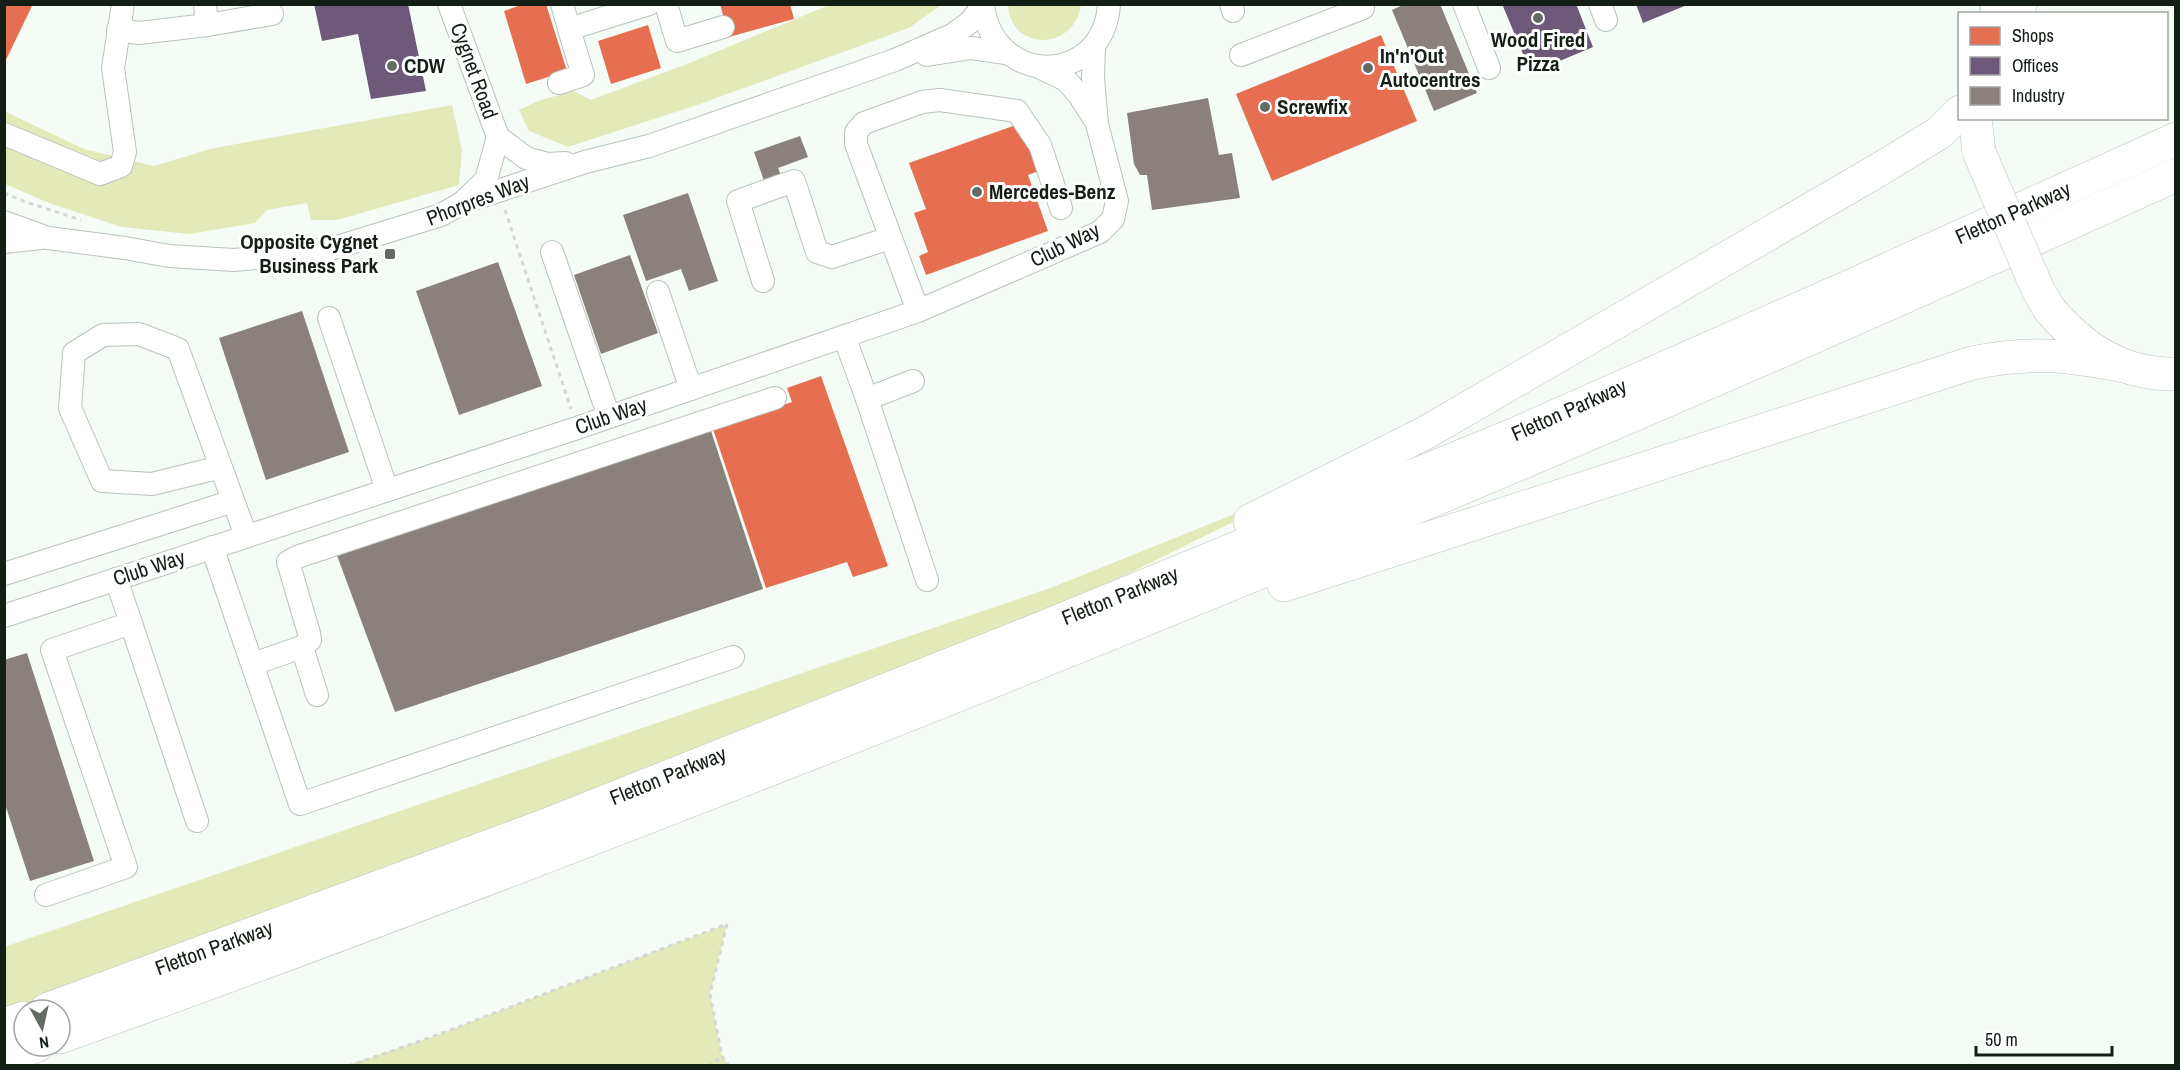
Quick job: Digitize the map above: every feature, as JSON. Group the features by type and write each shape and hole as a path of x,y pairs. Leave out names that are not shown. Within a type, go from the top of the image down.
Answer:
{"highway":[{"path":"1032,632 1425,433 1875,172 1939,133 1958,113"},
{"path":"1975,120 1979,152 2038,290 2050,310 2068,331 2094,352 2124,366"},
{"name":"Fletton Parkway","path":"72,1000 544,826 1032,632 1514,435 2175,139"},
{"name":"Fletton Parkway","path":"72,1034 545,858 1046,661 1525,461 1867,313 2175,175"},
{"path":"1046,661 1972,363 2005,356 2073,356 2171,377"}],"street":[{"path":"4,134 100,174 121,166 125,152 113,68 123,4"},
{"name":"Cygnet Road","path":"449,4 498,138 526,158 548,164 585,162"},
{"path":"559,83 583,75 562,4"},
{"path":"569,29 608,10 649,4"},
{"path":"666,4 676,41 723,27"},
{"path":"1241,55 1363,8 1362,4"},
{"path":"1464,4 1489,68"},
{"path":"983,5 986,23 993,39 1006,53"},
{"name":"Phorpres Way","path":"4,222 48,238 170,256 234,260 334,248 441,215 462,203 585,162 649,146 895,60 952,35 969,23 983,5"},
{"path":"1039,67 1059,66 1078,59 1094,46 1103,33 1112,9"},
{"path":"118,30 139,33 206,15 272,14"},
{"name":"Club Way","path":"4,616 577,428 918,311 1100,232 1113,219 1117,201 1097,124 1093,78 1094,46"},
{"name":"Phorpres Way","path":"895,60 971,48 1006,53"},
{"name":"Club Way","path":"1006,53 1021,62 1039,67 1066,80 1079,95 1097,124"},
{"path":"918,311 856,144 856,132 864,123 922,102 940,100 1017,111 1040,145 1061,208"},
{"name":"Cygnet Road","path":"462,203 486,180 498,138"},
{"path":"441,215 480,209 613,164 649,146"},
{"path":"763,280 738,201 794,181 817,252 832,257 890,238"},
{"name":"Phorpres Way","path":"4,242 48,238"},
{"path":"552,252 609,417"},
{"path":"658,292 691,388"},
{"path":"329,318 387,490"},
{"path":"221,467 152,484 102,482 70,408 74,353 103,335 139,334 178,349 221,467 233,501 246,536"},
{"path":"844,336 927,580"},
{"path":"867,399 913,381"},
{"path":"253,664 302,647 310,640 288,562 297,557 775,398"},
{"path":"4,574 233,501"},
{"path":"212,547 300,804 733,657"},
{"path":"116,579 198,821"},
{"path":"46,895 126,867 51,650 131,623"},
{"path":"302,647 317,695"}],"path":[{"path":"4,193 84,221"},
{"path":"502,201 577,428"},
{"path":"348,1065 429,1038 727,924 710,994 722,1056 729,1065"},
{"path":"708,1065 722,1056"}],"green space":[{"path":"1008,4 1081,5 1076,21 1066,32 1055,38 1042,40 1019,31 1011,20"},
{"path":"829,5 941,5 909,28 700,104 568,147 529,131 519,110 538,101 573,91 591,100 697,60"},
{"path":"452,105 462,150 459,185 337,220 311,220 307,203 267,210 255,223 189,234 122,227 49,203 5,184 4,111 84,149 154,166 214,148"},
{"path":"1314,482 1069,603 751,734 45,998 12,998 12,1010 5,1013 4,947 1053,587"},
{"path":"727,924 710,994 722,1056 729,1065 348,1065 429,1038"}],"building: Shops":[{"path":"4,4 33,4 4,64"},
{"path":"524,4 546,4 567,71 526,84 504,11"},
{"path":"720,4 790,4 794,19 729,37"},
{"path":"648,25 661,68 611,84 598,41"},
{"path":"1381,35 1417,121 1272,181 1236,94"},
{"name":"Mercedes-Benz","path":"1024,122 1041,170 1028,175 1048,231 926,275 919,256 928,252 914,213 926,209 909,163"},
{"path":"821,376 888,566 853,577 847,562 766,588 713,429 792,402 787,388"}],"building: Offices":[{"name":"CDW","path":"314,4 408,4 426,91 371,99 358,34 322,41"},
{"path":"1502,4 1576,4 1593,47 1531,73"},
{"path":"1636,4 1687,4 1687,5 1643,23"}],"building: Industry":[{"path":"1405,4 1440,4 1477,93 1434,111 1392,10"},
{"path":"1208,98 1219,155 1232,153 1240,198 1152,210 1147,175 1140,175 1134,164 1127,113"},
{"path":"800,136 808,157 778,168 782,178 765,184 754,152"},
{"path":"688,193 718,281 689,291 681,269 646,281 623,215"},
{"path":"630,255 658,333 601,354 574,275"},
{"path":"498,262 542,386 459,415 416,291"},
{"path":"302,311 349,452 266,480 219,338"},
{"path":"711,431 763,589 395,712 335,550"},
{"path":"27,653 94,861 30,881 4,801 4,660"}],"place":[{"name":"Wood Fired Pizza","path":"1538,18"},
{"name":"CDW","path":"392,66"},
{"name":"In'n'Out Autocentres","path":"1368,68"},
{"name":"Screwfix","path":"1265,107"},
{"name":"Mercedes-Benz","path":"977,192"},
{"name":"Opposite Cygnet Business Park","path":"390,254"}]}
